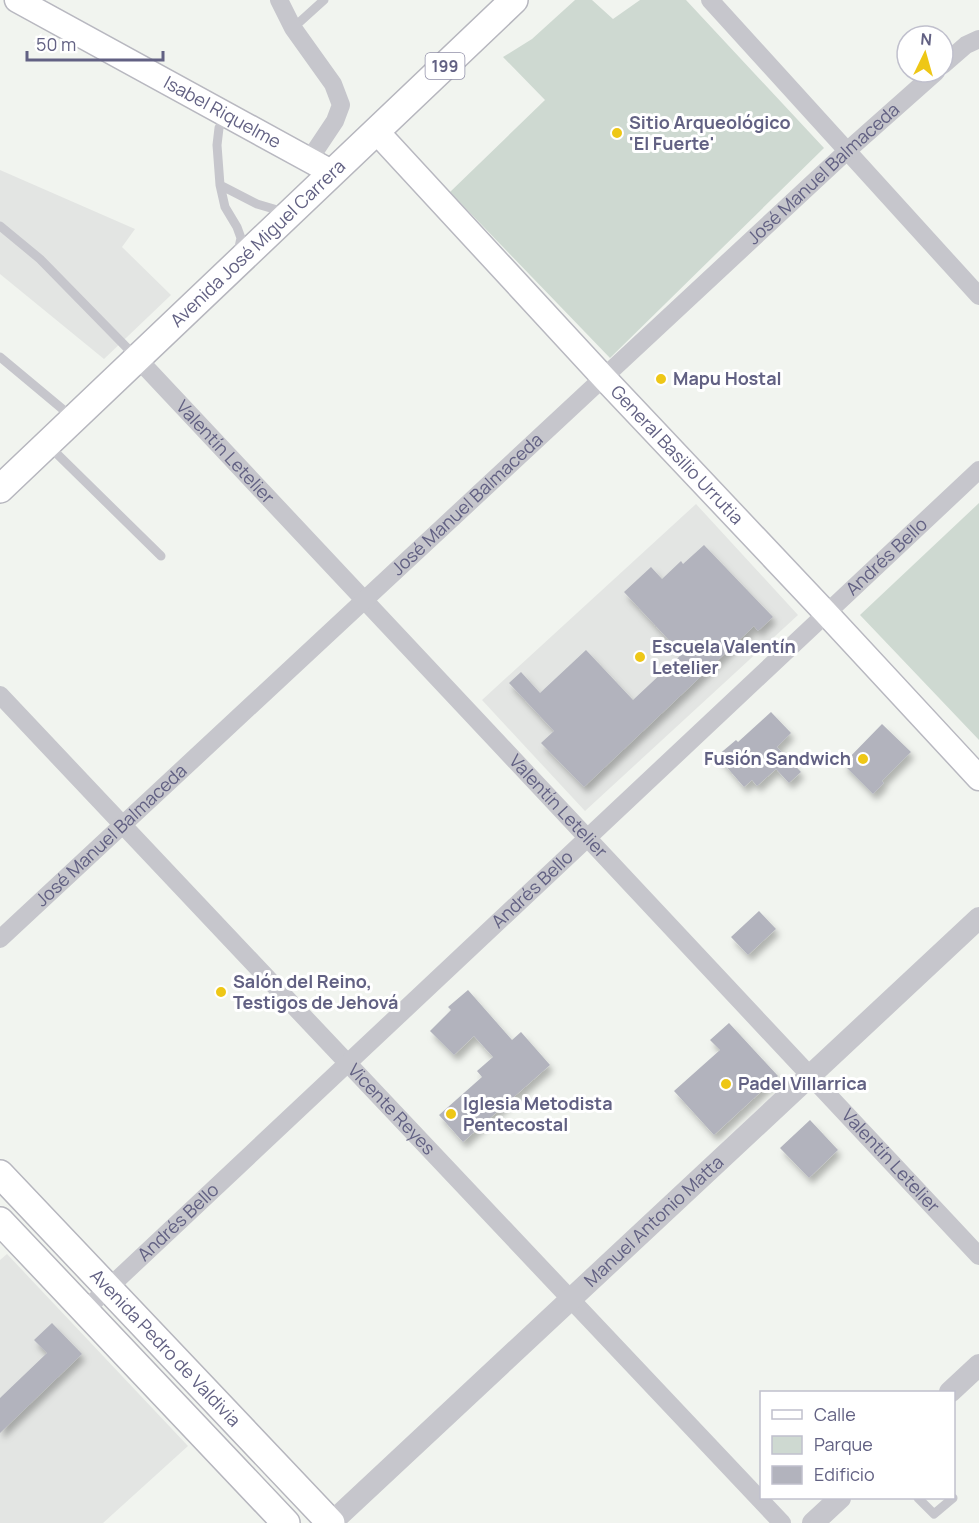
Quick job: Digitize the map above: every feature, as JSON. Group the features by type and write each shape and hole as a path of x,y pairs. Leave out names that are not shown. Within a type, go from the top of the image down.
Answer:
{"main road":[{"name":"Isabel Riquelme","path":"17,0 333,173"},
{"name":"Avenida José Miguel Carrera","path":"0,489 514,0"},
{"name":"General Basilio Urrutia","path":"376,131 979,778"},
{"name":"Avenida Pedro de Valdivia","path":"0,1174 331,1523"},
{"name":"Avenida Pedro de Valdivia","path":"0,1221 286,1523"}],"street":[{"path":"279,0 293,28 333,84 342,105 335,121 309,160"},
{"path":"710,0 979,296"},
{"path":"955,55 966,45 979,39"},
{"name":"José Manuel Balmaceda","path":"0,939 923,84"},
{"name":"Valentín Letelier","path":"137,358 811,1074 979,1256"},
{"name":"Andrés Bello","path":"85,1310 979,470"},
{"name":"Vicente Reyes","path":"0,695 782,1523"},
{"name":"Manuel Antonio Matta","path":"331,1523 979,918"},
{"path":"951,1391 979,1365"},
{"path":"813,1523 838,1499"}],"lane":[{"path":"293,28 324,0"},
{"path":"226,115 219,128 217,145 220,185 225,207 241,238 237,264"},
{"path":"220,185 257,204 289,214"},
{"path":"0,225 40,259 137,358"},
{"path":"0,357 74,418"},
{"path":"47,444 161,556"},
{"path":"920,1499 934,1514 952,1499"}],"shaded area":[{"path":"0,170 135,229 122,247 171,295 104,359 0,274"},
{"name":"Escuela Valentín Letelier","path":"696,504 798,615 585,811 482,700"},
{"path":"7,1254 188,1446 103,1523 0,1523 0,1260"}],"green space":[{"path":"575,0 592,0 613,19 640,0 686,0 824,148 610,358 450,192 545,100 503,57 532,39"},
{"path":"979,503 979,740 860,615"}],"building":[{"path":"704,545 773,617 758,631 754,626 584,787 541,743 554,731 509,683 521,672 540,693 586,650 633,700 682,654 624,592 651,567 662,579 681,561 683,564"},
{"path":"771,712 791,733 777,747 801,772 789,783 776,769 757,786 752,780 744,787 717,756 736,740 738,742"},
{"name":"Fusión Sandwich","path":"882,724 911,752 882,781 884,783 873,794 843,764"},
{"path":"759,911 776,929 748,955 731,937"},
{"path":"468,990 512,1040 521,1032 550,1065 463,1142 439,1115 482,1077 477,1071 493,1057 474,1036 454,1055 430,1031 451,1010 448,1007"},
{"name":"Padel Villarrica","path":"729,1023 778,1076 714,1135 674,1091 720,1050 710,1040"},
{"path":"810,1120 838,1150 809,1178 780,1148"},
{"path":"52,1323 82,1354 0,1433 0,1398 47,1353 34,1340"}],"place":[{"name":"Sitio Arqueológico 'El Fuerte'","path":"617,133"},
{"name":"Mapu Hostal","path":"661,379"},
{"name":"Escuela Valentín Letelier","path":"640,657"},
{"name":"Fusión Sandwich","path":"863,759"},
{"name":"Salón del Reino, Testigos de Jehová","path":"221,992"},
{"name":"Padel Villarrica","path":"726,1084"},
{"name":"Iglesia Metodista Pentecostal","path":"451,1114"}]}
